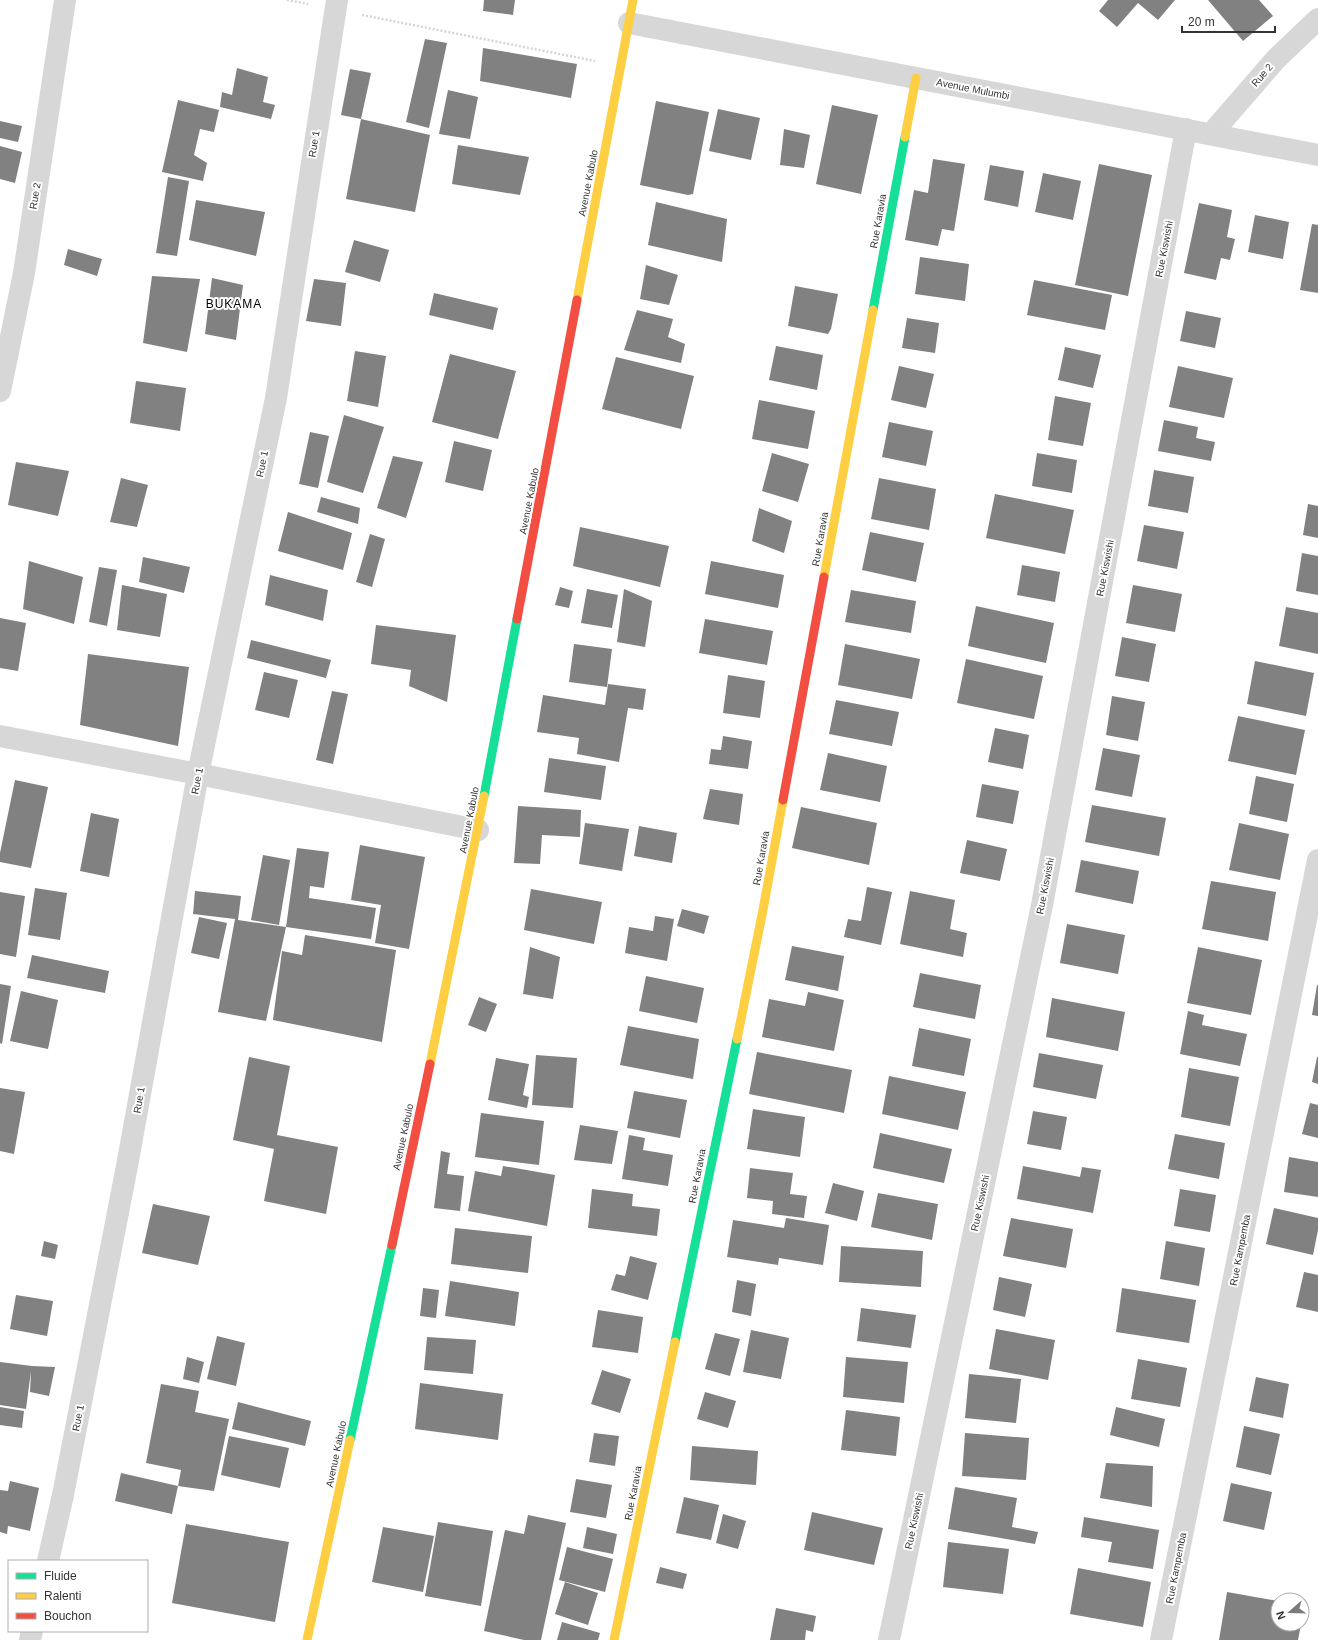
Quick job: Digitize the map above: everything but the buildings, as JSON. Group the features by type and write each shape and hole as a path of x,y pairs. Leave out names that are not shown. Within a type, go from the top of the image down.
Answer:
{"street":[{"name":"Rue 2","path":"0,391 24,273 65,0"},
{"name":"Avenue Kabulo","path":"307,1640 394,1237 478,830 633,0"},
{"name":"Rue 1","path":"48,1560 63,1494 129,1159 198,774 276,398 336,5"},
{"name":"Rue 2","path":"1211,134 1276,59 1318,19"},
{"name":"Avenue Mulumbi","path":"628,23 1318,155"},
{"name":"Rue Karavia","path":"614,1640 763,910 916,78"},
{"name":"Rue Kiswishi","path":"889,1640 1042,906 1186,129"},
{"path":"0,736 478,830"},
{"name":"Rue Kampemba","path":"1161,1640 1318,860"}],"path":[{"path":"287,0 336,5 621,66"}],"traffic: fast":[{"path":"873,310 905,137"},
{"path":"484,796 517,619"},
{"path":"675,1342 737,1039"},
{"path":"350,1440 392,1245"}],"traffic: slow":[{"path":"577,300 633,0"},
{"path":"905,137 916,78"},
{"path":"824,577 873,310"},
{"path":"430,1064 484,796"},
{"path":"737,1039 783,800"},
{"path":"614,1640 675,1342"},
{"path":"307,1640 350,1440"}],"traffic: jam":[{"path":"517,619 577,300"},
{"path":"783,800 824,577"},
{"path":"392,1245 430,1064"}],"district":[{"name":"BUKAMA","path":"234,304"}]}
